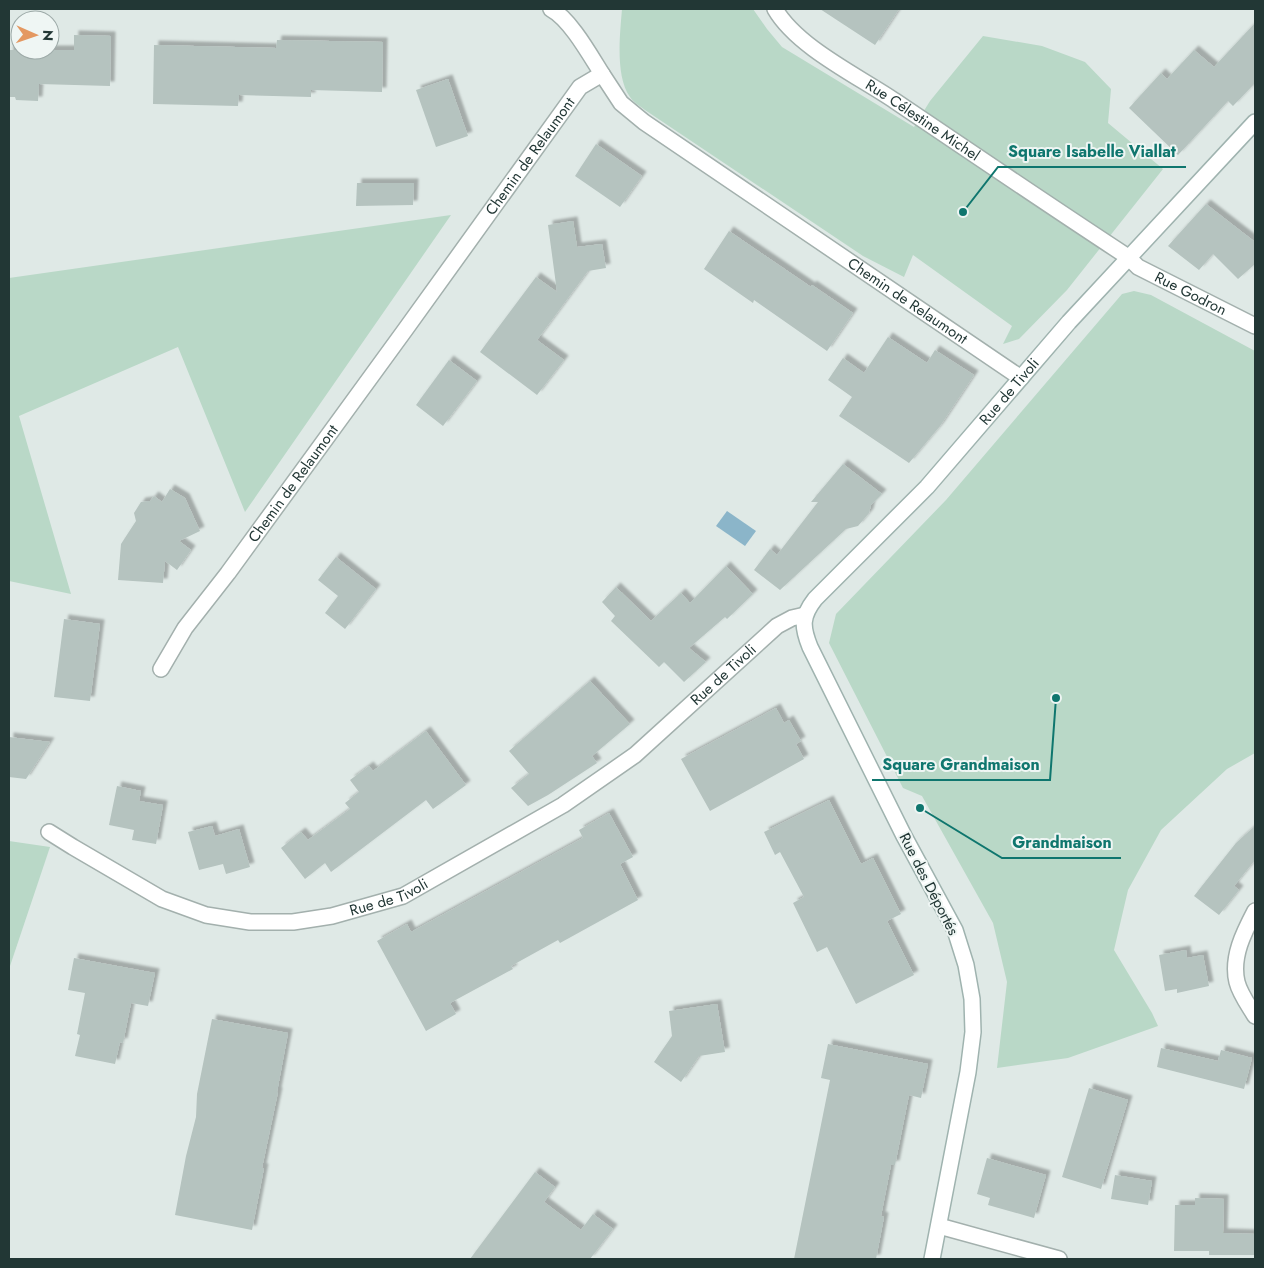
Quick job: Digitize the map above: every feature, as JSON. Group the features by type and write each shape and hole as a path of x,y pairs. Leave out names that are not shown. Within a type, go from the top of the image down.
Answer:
{"street":[{"path":"551,9 575,33 602,74"},
{"name":"Rue Célestine Michel","path":"775,9 782,20 805,43 1128,257"},
{"name":"Chemin de Relaumont","path":"161,669 185,628 228,573 394,346 580,87 602,74 621,103 644,122 1021,378"},
{"name":"Rue de Tivoli","path":"48,832 162,899 206,915 250,922 293,922 332,916 403,896 563,805 627,760 777,626 792,618 805,615 815,599 927,487 1069,322 1255,122"},
{"name":"Rue Godron","path":"1128,257 1138,267 1255,326"},
{"name":"Rue des Déportés","path":"805,615 804,626 810,648 904,836 955,930 966,964 972,1000 973,1032 968,1072 932,1259"},
{"path":"1255,912 1246,928 1236,960 1237,982 1255,1016"},
{"path":"939,1226 1058,1259"}],"green space":[{"path":"622,9 753,9 782,47 914,127 930,101 983,36 1042,46 1085,62 1111,89 1108,123 1163,169 1067,290 1019,339 1003,344 1012,326 913,255 904,277 863,256 635,102 625,88 620,67"},
{"path":"451,215 245,512 178,347 19,416 71,594 9,581 9,278"},
{"path":"1134,291 1151,295 1255,351 1255,753 1227,769 1161,830 1128,890 1114,950 1158,1026 1068,1058 997,1068 1007,982 993,923 922,796 903,788 829,643 836,614 946,500 1122,294"},
{"path":"9,841 50,847 9,969"}],"water":[{"path":"727,511 756,531 745,546 716,526"}],"building":[{"path":"820,9 899,9 875,45"},
{"path":"1255,23 1255,83 1233,106 1228,101 1178,155 1129,108 1161,73 1167,79 1194,50 1214,67"},
{"path":"74,35 111,36 110,86 39,84 38,101 16,100 15,97 9,97 9,50 10,60 60,60 60,50 74,50"},
{"path":"277,40 383,42 382,92 311,90 311,97 239,95 238,106 153,104 154,45 276,48"},
{"path":"448,79 468,136 436,147 416,90"},
{"path":"596,144 642,176 620,207 575,176"},
{"path":"357,183 414,183 413,205 356,206"},
{"path":"1206,204 1255,242 1255,264 1238,279 1213,254 1199,270 1168,246"},
{"path":"573,221 577,247 602,244 606,268 588,271 537,340 564,360 537,395 480,352 536,277 557,292 548,225"},
{"path":"729,231 853,313 827,351 754,300 753,303 704,269"},
{"path":"888,337 927,363 935,350 974,375 940,426 909,463 839,416 852,397 828,380 843,358 864,373"},
{"path":"449,360 477,381 443,426 416,405"},
{"path":"843,464 882,494 871,505 869,513 858,526 846,529 780,590 754,570 770,549 777,555 818,502 811,502"},
{"path":"170,489 185,498 200,531 179,541 191,550 177,570 165,561 163,583 118,580 121,544 136,521 134,513 141,502 150,501 154,496 162,502"},
{"path":"336,557 376,589 345,629 325,613 338,596 318,580"},
{"path":"726,566 753,594 727,619 725,617 689,648 706,662 684,682 664,662 659,667 611,621 615,616 602,602 616,587 651,621 681,593 690,603"},
{"path":"64,619 100,624 90,701 54,697"},
{"path":"590,681 630,724 592,756 597,763 528,806 511,788 529,774 509,751"},
{"path":"776,708 784,723 789,720 801,741 796,744 804,759 710,811 681,759"},
{"path":"426,731 466,785 433,809 426,800 331,872 325,863 305,879 281,848 301,832 308,840 350,809 345,803 359,792 350,780 369,766 373,771"},
{"path":"9,737 50,742 26,779 9,777"},
{"path":"117,786 141,791 139,801 163,805 156,844 132,840 134,830 109,825"},
{"path":"829,800 861,864 873,858 901,914 887,921 914,975 856,1004 827,947 817,952 793,903 804,897 780,852 775,855 764,832"},
{"path":"609,813 633,857 620,864 638,900 560,943 558,940 511,966 513,969 450,1003 456,1014 426,1031 377,941 407,924 411,932 583,838 579,830"},
{"path":"212,826 215,836 239,829 250,867 226,874 223,864 199,870 188,832"},
{"path":"1255,826 1255,860 1234,886 1239,890 1219,915 1194,896 1236,843"},
{"path":"1186,950 1187,958 1203,955 1209,986 1177,993 1177,989 1165,991 1159,955"},
{"path":"74,958 155,973 148,1006 131,1003 123,1043 120,1042 115,1064 75,1056 80,1035 77,1034 85,993 68,990"},
{"path":"717,1004 725,1052 699,1056 681,1082 654,1062 672,1036 669,1011"},
{"path":"212,1019 288,1033 252,1230 175,1215 186,1156 196,1117 197,1094"},
{"path":"828,1044 928,1064 921,1098 909,1095 895,1165 891,1165 881,1216 884,1217 876,1259 794,1259 830,1080 821,1078"},
{"path":"1161,1048 1218,1061 1221,1050 1252,1058 1244,1089 1157,1067"},
{"path":"1089,1088 1128,1100 1101,1189 1062,1177"},
{"path":"987,1158 1046,1175 1034,1218 988,1205 990,1198 977,1194"},
{"path":"535,1172 555,1187 544,1202 581,1230 593,1214 613,1229 590,1259 470,1259"},
{"path":"1115,1175 1152,1181 1148,1205 1111,1199"},
{"path":"1195,1198 1224,1199 1223,1233 1255,1234 1255,1255 1209,1255 1209,1251 1174,1251 1175,1205 1195,1205"}],"place":[{"name":"Square Isabelle Viallat","path":"963,212"},
{"name":"Square Grandmaison","path":"1056,698"},
{"name":"Grandmaison","path":"920,808"}]}
